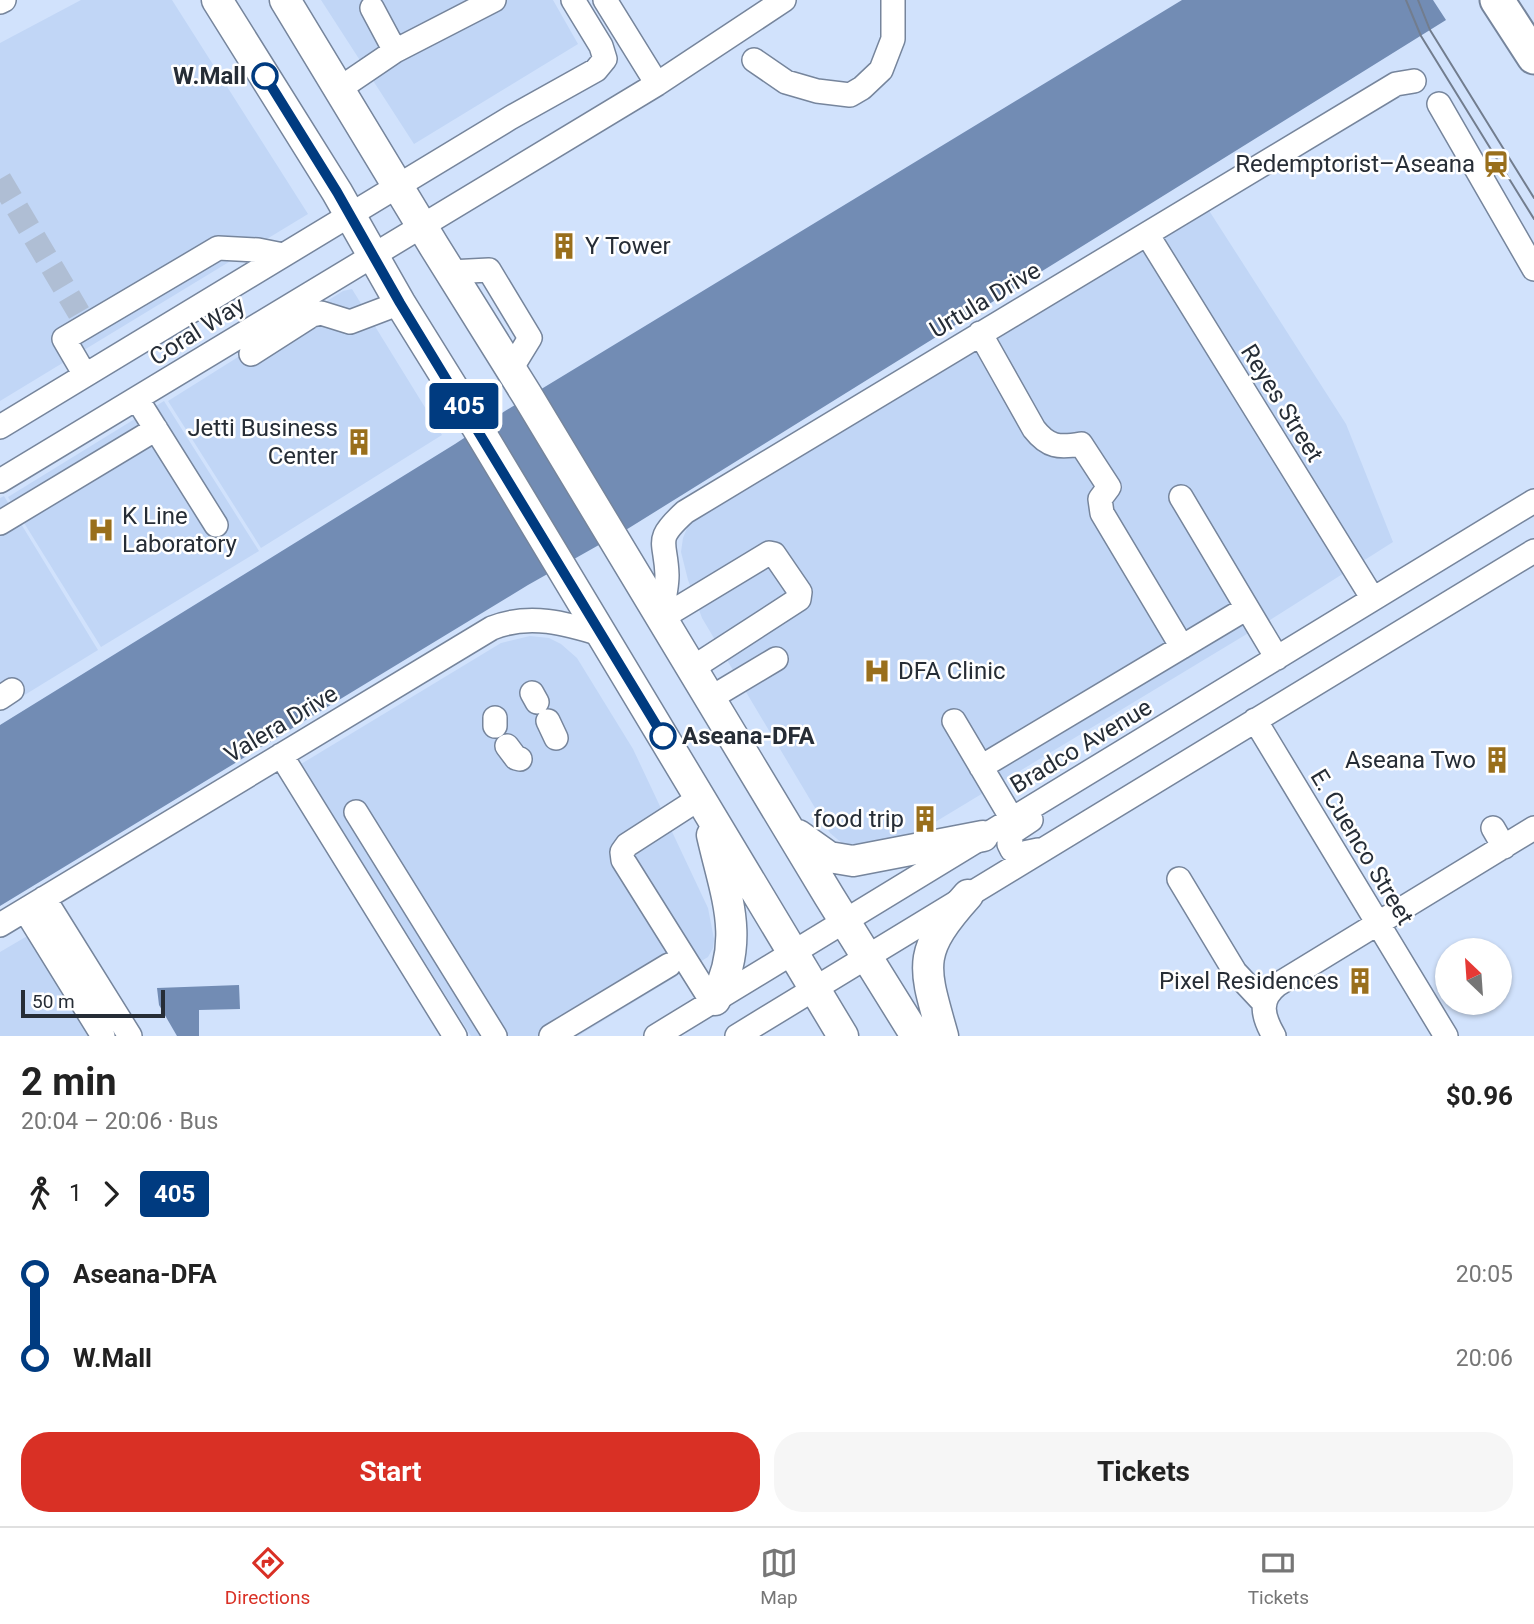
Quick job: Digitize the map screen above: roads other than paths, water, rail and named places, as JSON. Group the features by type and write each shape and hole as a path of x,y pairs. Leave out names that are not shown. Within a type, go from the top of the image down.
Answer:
{"highway":[{"path":"1497,0 1534,57"}],"main road":[{"path":"217,0 350,214 400,303 843,1036"},
{"path":"285,0 916,1036"},
{"path":"703,803 732,929 733,948 725,980 713,1001"},
{"path":"786,826 822,853 840,860 853,861 984,836"},
{"path":"943,1036 930,984 929,952 939,930 968,895"}],"street":[{"path":"339,89 395,51 494,0"},
{"name":"Coral Way","path":"0,427 510,118 596,70 606,59 573,0"},
{"path":"605,0 657,85"},
{"name":"Coral Way","path":"9,476 657,85 784,0"},
{"path":"754,60 786,82 817,91 850,94 862,88 881,70 893,39 893,0"},
{"path":"372,8 395,51"},
{"name":"Urtula Drive","path":"660,619 667,575 662,545 667,531 685,512 1396,84 1414,82"},
{"path":"1439,104 1534,269"},
{"name":"Reyes Street","path":"1147,233 1373,599"},
{"path":"85,375 61,333 83,319 218,248 258,250 284,255"},
{"path":"176,272 196,308"},
{"path":"251,354 312,315 321,313 350,322 400,303"},
{"path":"980,333 1042,439 1050,445 1062,447 1081,444 1109,487 1100,499 1102,513 1182,647"},
{"path":"137,399 216,524"},
{"path":"0,523 156,429"},
{"path":"9,476 37,500"},
{"path":"1181,497 1277,657"},
{"name":"Bradco Avenue","path":"656,1036 1534,501"},
{"path":"737,1036 1534,551"},
{"path":"660,619 769,553 774,554 800,592 799,599 691,669"},
{"path":"981,767 1247,608"},
{"name":"Valera Drive","path":"0,925 467,642 503,624 545,620 603,635"},
{"path":"709,699 776,659"},
{"name":"E. Cuenco Street","path":"1255,720 1446,1036"},
{"path":"954,721 1012,819"},
{"path":"281,755 455,1036"},
{"path":"1045,800 1034,819 1013,832 1009,844 1012,850 1019,854 1048,846"},
{"path":"703,803 627,845 622,852 624,860 713,1001"},
{"path":"356,812 495,1036"},
{"path":"1274,1036 1267,1024 1264,1003 1270,991 1277,985 1378,923 1498,837 1534,828"},
{"path":"1179,879 1235,972 1264,1003"},
{"path":"34,904 103,1036"},
{"path":"34,904 130,1036"},
{"path":"551,1036 669,965"}],"tunnel":[{"path":"0,179 79,313"}],"tram line":[{"path":"1406,0 1421,36 1534,219"},
{"path":"1418,0 1430,30 1534,198"}],"place":[{"name":"W.Mall","path":"265,76"},
{"name":"Redemptorist–Aseana","path":"1496,164"},
{"name":"Y Tower","path":"564,246"},
{"name":"Jetti Business Center","path":"359,442"},
{"name":"K Line Laboratory","path":"101,530"},
{"name":"DFA Clinic","path":"877,671"},
{"name":"Aseana-DFA","path":"663,736"},
{"name":"Aseana Two","path":"1497,760"},
{"name":"food trip","path":"925,819"},
{"name":"Pixel Residences","path":"1360,981"}]}
